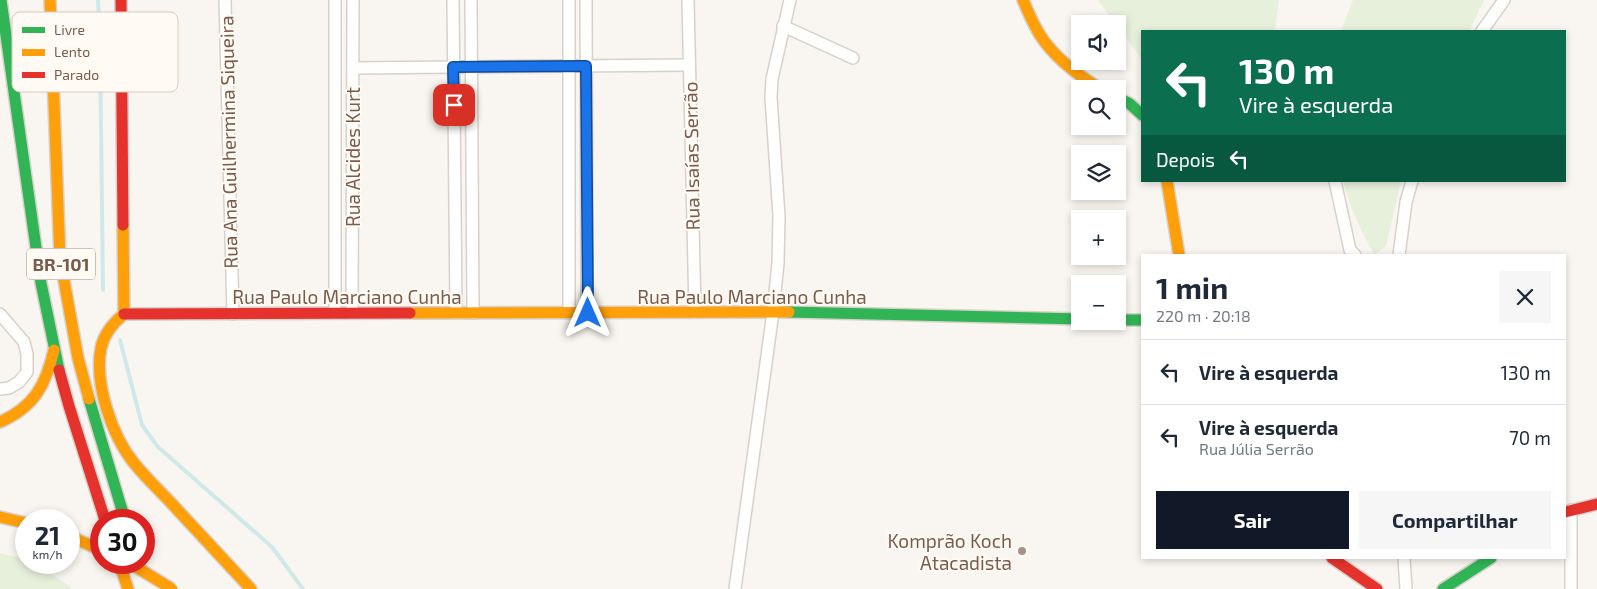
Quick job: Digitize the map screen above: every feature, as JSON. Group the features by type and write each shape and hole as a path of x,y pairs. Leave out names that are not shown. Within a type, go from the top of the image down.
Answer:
{"main road":[{"path":"1,0 12,78"},
{"path":"1023,0 1041,36 1087,80"},
{"path":"14,92 41,283 54,350 69,406 102,509"},
{"name":"BR-101","path":"54,92 60,258 78,358 98,434 122,509"},
{"path":"122,92 124,314 112,324 103,339 99,358 104,392 113,426 123,448 134,463 251,589"},
{"path":"1126,102 1141,114"},
{"path":"1167,182 1179,254"},
{"name":"Rua Paulo Marciano Cunha","path":"124,314 773,312 1071,319"},
{"path":"1126,320 1141,320"},
{"path":"0,422 28,406 39,391 51,367 54,350"},
{"path":"1568,511 1597,504"},
{"path":"0,517 15,520"},
{"path":"1333,559 1378,589"},
{"path":"1443,589 1489,559"},
{"path":"123,574 128,589"},
{"path":"143,574 149,589"},
{"path":"148,574 172,589"}],"street":[{"name":"Rua Ana Guilhermina Siqueira","path":"225,0 233,314"},
{"name":"Rua Alcides Kurt","path":"335,0 336,313"},
{"name":"Rua Alcides Kurt","path":"352,313 353,0"},
{"path":"453,0 456,313"},
{"path":"471,0 473,312"},
{"path":"569,0 569,313"},
{"path":"586,0 588,313"},
{"name":"Rua Isaías Serrão","path":"688,0 695,312"},
{"path":"735,589 778,263 778,216 771,98 772,79 790,0"},
{"path":"1483,30 1504,0"},
{"path":"783,26 853,58"},
{"path":"335,79 352,74 453,67 690,65"},
{"path":"1130,104 1141,103"},
{"path":"1335,182 1350,250 1354,254"},
{"path":"1399,254 1406,202 1412,182"},
{"path":"0,314 24,342 27,354 27,372 19,382 9,388 0,389"},
{"path":"1568,511 1571,589"},
{"path":"1404,559 1406,589"}],"green space":[{"path":"1098,0 1279,0 1275,30 1141,30 1141,59 1126,37 1126,15 1109,15"},
{"path":"1353,0 1484,0 1469,30 1341,30"},
{"path":"1343,182 1401,182 1386,246 1376,254 1365,237"},
{"path":"0,553 15,556 15,574 51,574 70,586 71,589 0,589"}],"waterway":[{"path":"98,0 99,12"},
{"path":"101,92 103,290"},
{"path":"120,340 142,425 158,447 272,547 303,589"}],"traffic: fast":[{"path":"1,0 12,78"},
{"path":"14,92 41,283 59,370"},
{"path":"1126,102 1141,114"},
{"path":"789,312 1071,319"},
{"path":"1126,320 1141,320"},
{"path":"89,399 122,509"},
{"path":"1443,589 1489,559"}],"traffic: slow":[{"path":"50,0 50,12"},
{"path":"1023,0 1037,31 1052,51 1087,80"},
{"path":"54,92 60,258 78,358 89,399"},
{"path":"1167,182 1179,254"},
{"path":"123,225 124,314"},
{"path":"410,313 789,312"},
{"path":"124,314 107,333 101,348 100,377 112,424 126,452 139,469 251,589"},
{"path":"0,422 22,409 37,394 47,374 54,350"},
{"path":"0,517 15,520"},
{"path":"80,541 90,545"},
{"path":"123,574 128,589"},
{"path":"148,574 172,589"}],"traffic: jam":[{"path":"121,0 121,12"},
{"path":"122,92 123,225"},
{"path":"124,314 410,313"},
{"path":"59,370 102,509"},
{"path":"1566,512 1597,504"},
{"path":"1333,559 1377,589"}],"place":[{"name":"Komprão Koch Atacadista","path":"1022,551"}],"route":[{"path":"454,105 453,67 586,66 588,313"}]}
